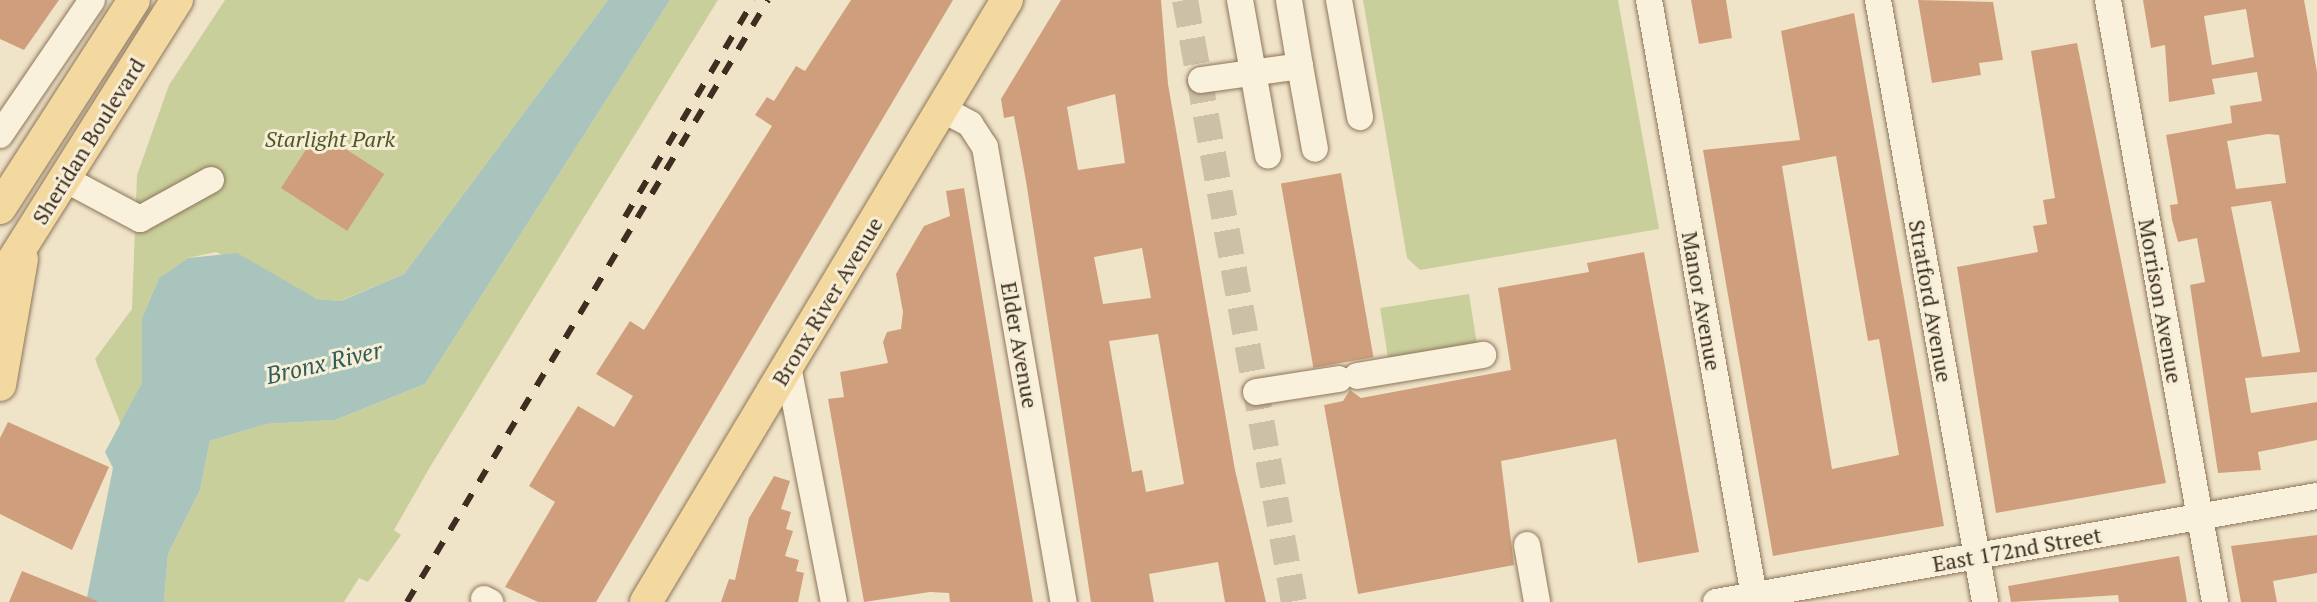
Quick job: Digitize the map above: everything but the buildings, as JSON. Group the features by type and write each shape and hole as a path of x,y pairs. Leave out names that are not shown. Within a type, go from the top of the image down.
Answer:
{"main road":[{"name":"Sheridan Boulevard","path":"0,208 134,0"},
{"name":"Sheridan Boulevard","path":"0,281 177,0"},
{"name":"Bronx River Avenue","path":"646,602 1007,0"},
{"path":"0,385 9,303 30,233"}],"street":[{"path":"0,135 92,0"},
{"path":"1240,0 1268,156"},
{"path":"1289,0 1315,149"},
{"path":"1339,0 1360,117"},
{"name":"Manor Avenue","path":"1649,0 1754,599"},
{"name":"Stratford Avenue","path":"1878,0 1985,602"},
{"name":"Morrison Avenue","path":"2108,0 2215,602"},
{"path":"1201,80 1300,66"},
{"name":"Elder Avenue","path":"942,109 970,124 985,147 1064,602"},
{"path":"65,179 140,219 211,180"},
{"path":"1256,392 1483,355"},
{"path":"788,366 834,602"},
{"name":"East 172nd Street","path":"1716,602 1754,599 2317,496"},
{"path":"1527,545 1537,602"}],"green space":[{"name":"Starlight Park","path":"225,0 608,0 404,274 340,301 317,299 216,252 188,258 159,278 142,318 142,383 121,425 95,359 132,309 137,175 169,85"},
{"path":"670,0 718,0 430,467 394,530 401,535 368,582 359,578 344,602 164,602 168,554 200,490 210,441 266,424 335,420 425,384"},
{"path":"1363,0 1618,0 1659,229 1420,270 1407,258"},
{"path":"1469,294 1477,345 1388,359 1380,308"}],"water":[{"name":"Bronx River","path":"608,0 670,0 425,384 335,420 266,424 210,441 200,490 168,554 164,602 86,602 113,468 105,452 142,383 142,318 159,278 188,258 237,253 317,299 341,301 404,274"}],"tunnel":[{"path":"1185,0 1294,602"}],"railway":[{"path":"625,217 754,0"},
{"path":"407,602 768,0"}]}
